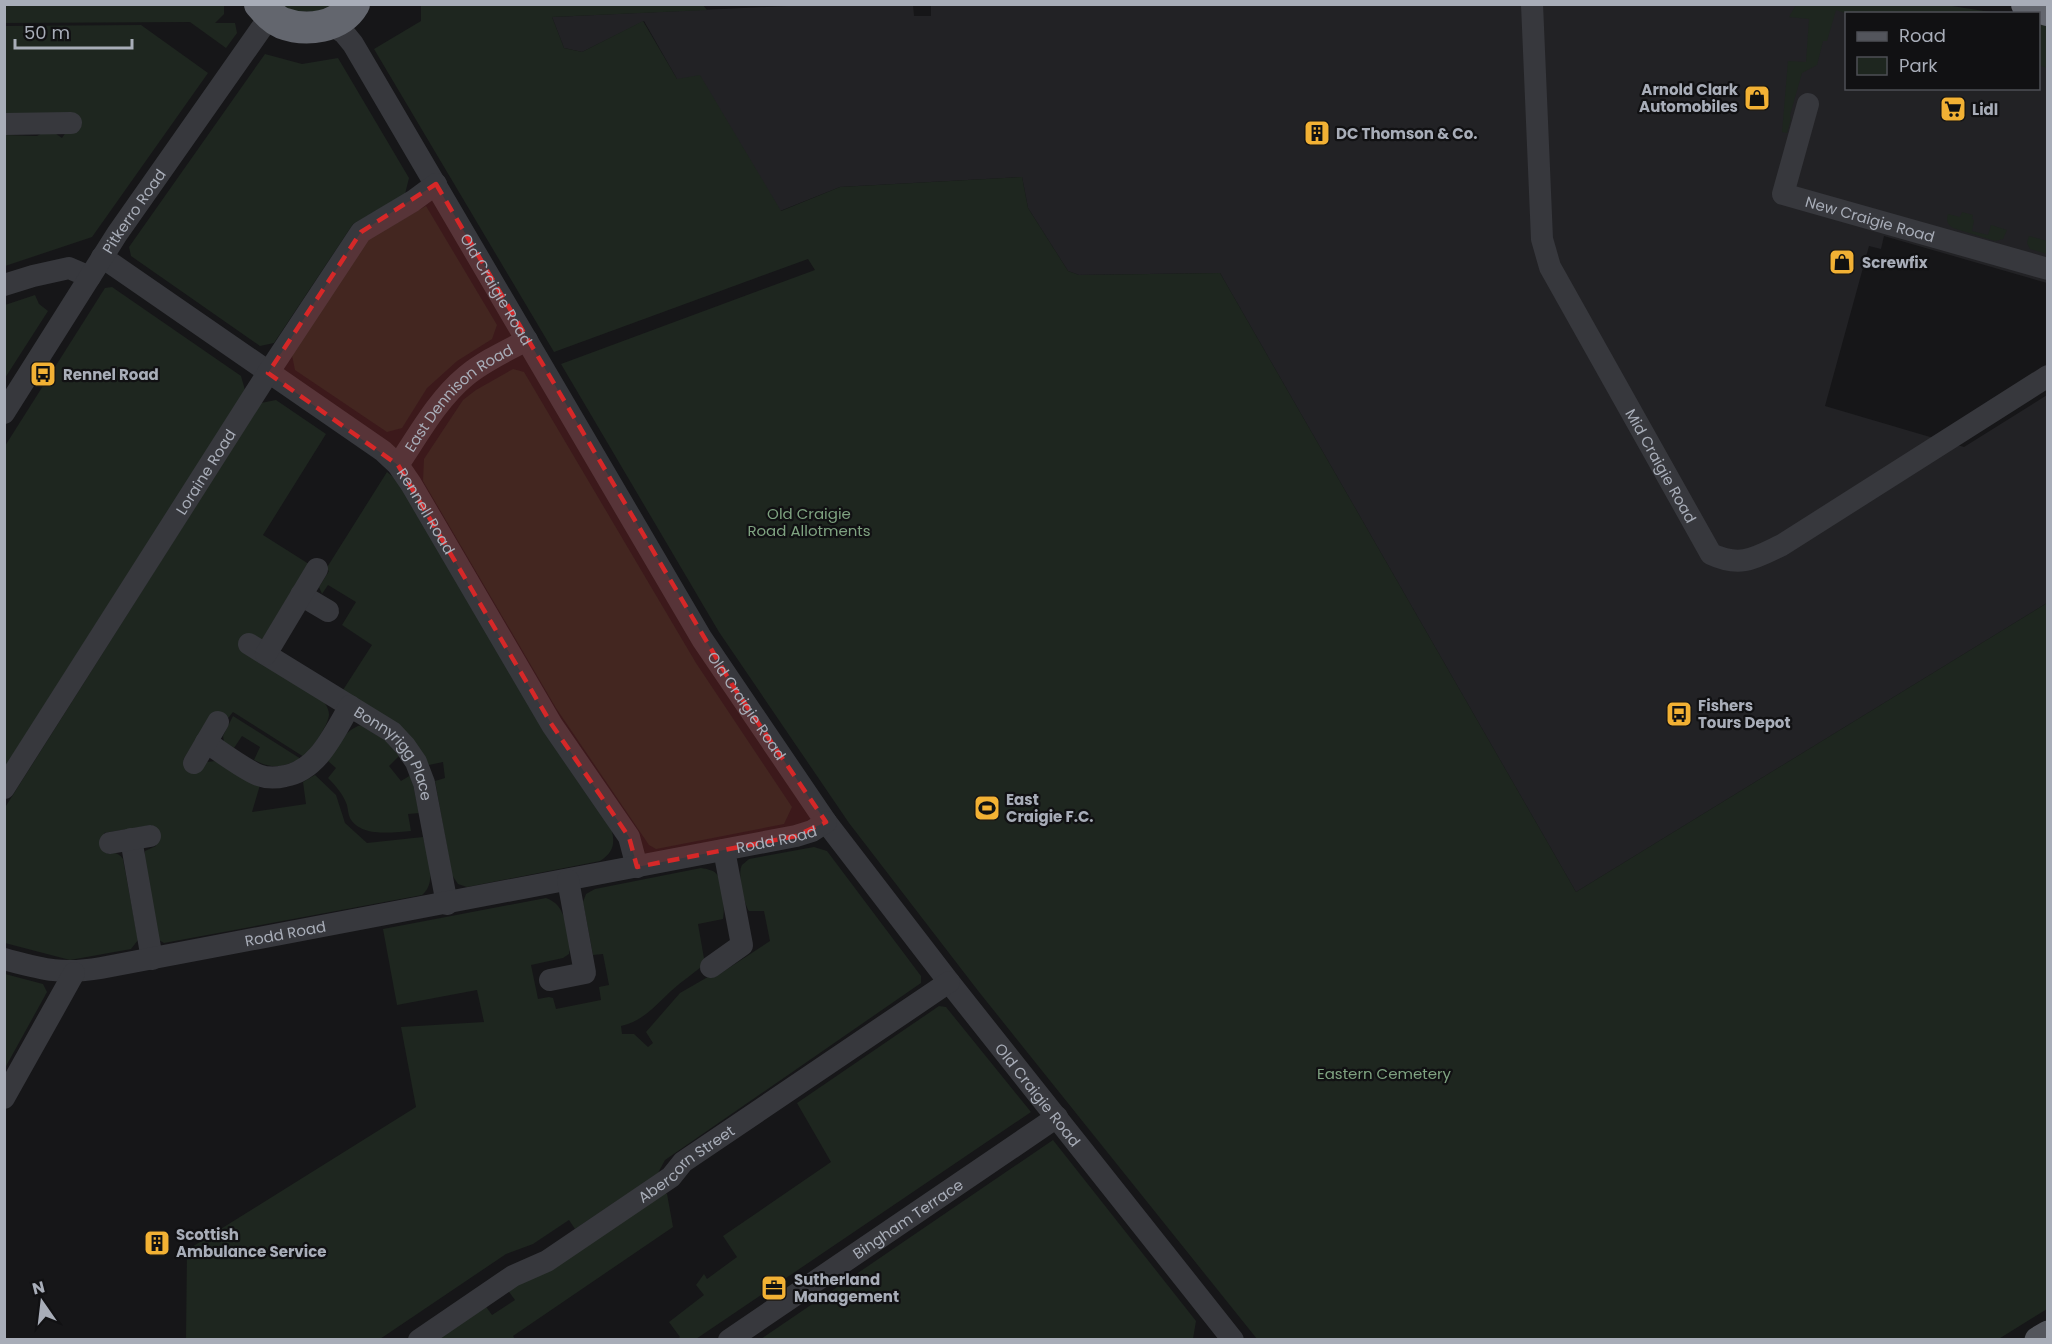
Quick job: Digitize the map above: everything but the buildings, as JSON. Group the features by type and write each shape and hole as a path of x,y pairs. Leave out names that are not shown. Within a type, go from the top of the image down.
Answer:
{"highway":[{"path":"265,10 283,23 315,28 330,24 351,10 354,4"},
{"path":"2027,4 2048,10"}],"main road":[{"path":"2038,1340 2048,1334"}],"street":[{"name":"Mid Craigie Road","path":"1532,4 1542,239 1550,267 1711,554 1726,561 1749,560 1782,545 2048,376"},
{"name":"Pitkerro Road","path":"4,412 102,257 265,10"},
{"name":"Old Craigie Road","path":"330,24 344,33 353,44 702,639 826,822 1226,1337"},
{"name":"New Craigie Road","path":"1808,104 1784,194 2048,269"},
{"path":"4,123 71,123"},
{"name":"Loraine Road","path":"4,788 268,373 361,232 413,201 436,184"},
{"name":"Rennell Road","path":"102,257 383,451 398,465 552,725 630,837 637,867"},
{"path":"4,285 69,268 90,277"},
{"name":"East Dennison Road","path":"398,465 441,400 467,375 489,360 527,340"},
{"name":"Bonnyrigg Place","path":"317,569 301,595 257,649 392,732 405,746 416,762 424,783 447,904"},
{"path":"301,595 328,611"},
{"path":"206,742 258,775 275,778 296,774 311,764 321,752 350,706"},
{"path":"194,763 218,722"},
{"name":"Rodd Road","path":"4,958 43,969 74,973 796,836 812,831 826,822"},
{"path":"130,840 152,960"},
{"name":"Rodd Road","path":"711,968 742,945 724,850"},
{"path":"550,980 585,973 568,880"},
{"path":"4,1098 74,973"},
{"name":"Abercorn Street","path":"419,1340 513,1276 547,1261 671,1177 682,1162 949,982"},
{"name":"Bingham Terrace","path":"729,1340 1057,1117"}],"highlighted area":[{"path":"436,184 733,686 826,822 796,836 637,867 629,837 552,725 398,465 268,373 361,232"}],"shaded area":[{"path":"829,4 913,5 914,16 931,16 931,4 1868,4 1901,12 1845,12 1845,90 2040,90 2040,46 2047,48 2047,283 1884,236 1881,249 1869,246 1825,406 1964,447 2047,395 2047,603 1576,892 1220,273 1079,275 1068,271 1028,208 1022,177 840,187 780,211 677,79 644,21 582,52 564,48 552,17"}],"green space":[{"path":"1939,4 1991,12 1845,13 1836,10 1827,41 1823,41 1817,65 1802,73 1787,133 1782,132 1788,61 1806,62 1809,19 1789,17 1796,5"},
{"path":"4,5 224,5 224,14 215,23 235,23 237,33 226,48 190,22 5,23"},
{"path":"276,5 338,5 325,12 286,11"},
{"name":"Eastern Cemetery","path":"703,5 707,10 552,17 564,48 582,52 643,21 677,79 700,75 781,211 840,187 1022,177 1028,208 1068,271 1079,275 1220,273 1576,892 2047,603 2047,1309 1997,1340 1257,1339 979,992 849,823 719,632 561,364 815,270 808,259 554,352 374,49 421,21 421,6"},
{"path":"2040,22 2047,24 2047,68 2040,65"},
{"path":"141,25 208,73 92,237 5,266 5,135 37,136 49,129 62,138 77,116 5,115 4,26"},
{"path":"265,54 302,64 338,58 409,178 405,194 353,224 274,343 260,346 131,256 129,247"},
{"path":"426,206 497,325 492,339 457,361 427,388 402,428 387,432 295,370 292,355 367,240"},
{"path":"1962,212 1973,215 1972,231 1988,235 1991,225 2007,230 2003,239 1995,241 1949,225 1948,214 1960,217"},
{"path":"2029,236 2047,241 2047,254 2030,249 2027,243"},
{"path":"112,287 241,376 245,390 5,767 5,446 105,288"},
{"path":"35,295 39,304 48,311 5,378 5,305"},
{"path":"513,369 524,372 696,663 792,807 784,824 656,849 649,845 556,708 423,481 424,459 463,400"},
{"path":"276,400 326,434 263,535 312,566 267,638 324,702 329,711 328,720 304,757 233,712 225,722 212,714 183,760 200,771 207,762 215,761 260,785 252,812 306,804 303,782 315,775 336,795 345,823 367,843 423,837 430,868 427,890 422,895 164,943 159,940 144,857 145,851 156,846 152,825 104,833 107,854 120,855 123,859 138,940 131,949 70,960 5,943 4,809 261,403"},
{"path":"387,472 397,480 612,831 612,848 600,861 467,887 458,884 452,875 435,781 445,778 443,762 429,765 343,690 372,645 342,625 356,602 328,585 322,594 319,587 329,571 326,569"},
{"path":"233,716 301,759 283,765 267,765 254,760 260,747 242,736 234,748 224,742 223,736"},
{"path":"361,725 386,741 399,756 389,766 401,781 411,775 419,813 408,814 411,831 387,833 362,829 349,816 343,797 328,778 336,768 328,761 345,735"},
{"path":"814,847 827,851 921,976 921,983 665,1160 658,1173 575,1229 569,1220 533,1244 506,1254 380,1339 186,1340 187,1250 416,1107 401,1027 484,1022 477,990 397,1005 383,929 546,898 553,901 564,918 568,933 569,954 563,958 531,965 538,999 553,998 556,1009 601,1000 599,987 609,985 603,954 593,955 583,902 586,894 595,889 701,868 713,871 717,874 721,885 724,915 723,919 698,924 705,964 642,1017 621,1026 622,1034 634,1034 648,1047 653,1043 646,1032 680,993 713,974 715,977 770,941 764,911 749,911 747,907 741,881 742,865 749,859"},
{"path":"5,974 43,984 47,992 5,1068"},
{"path":"939,1006 946,1007 1031,1112 696,1339 678,1339 680,1337 669,1322 704,1295 696,1285 704,1274 707,1279 737,1257 723,1236 831,1162 797,1103"},
{"path":"1053,1140 1196,1321 1193,1339 761,1339"},
{"path":"661,1191 667,1194 673,1227 513,1336 515,1339 432,1340 484,1304 492,1315 515,1300 507,1289"}],"place":[{"name":"Arnold Clark Automobiles","path":"1757,98"},
{"name":"Lidl","path":"1953,109"},
{"name":"DC Thomson & Co.","path":"1317,133"},
{"name":"Screwfix","path":"1842,262"},
{"name":"Rennel Road","path":"43,374"},
{"name":"Fishers Tours Depot","path":"1679,714"},
{"name":"East Craigie F.C.","path":"987,808"},
{"name":"Scottish Ambulance Service","path":"157,1243"},
{"name":"Sutherland Management","path":"774,1288"}],"park label":[{"name":"Old Craigie Road Allotments","path":"809,522"}]}
